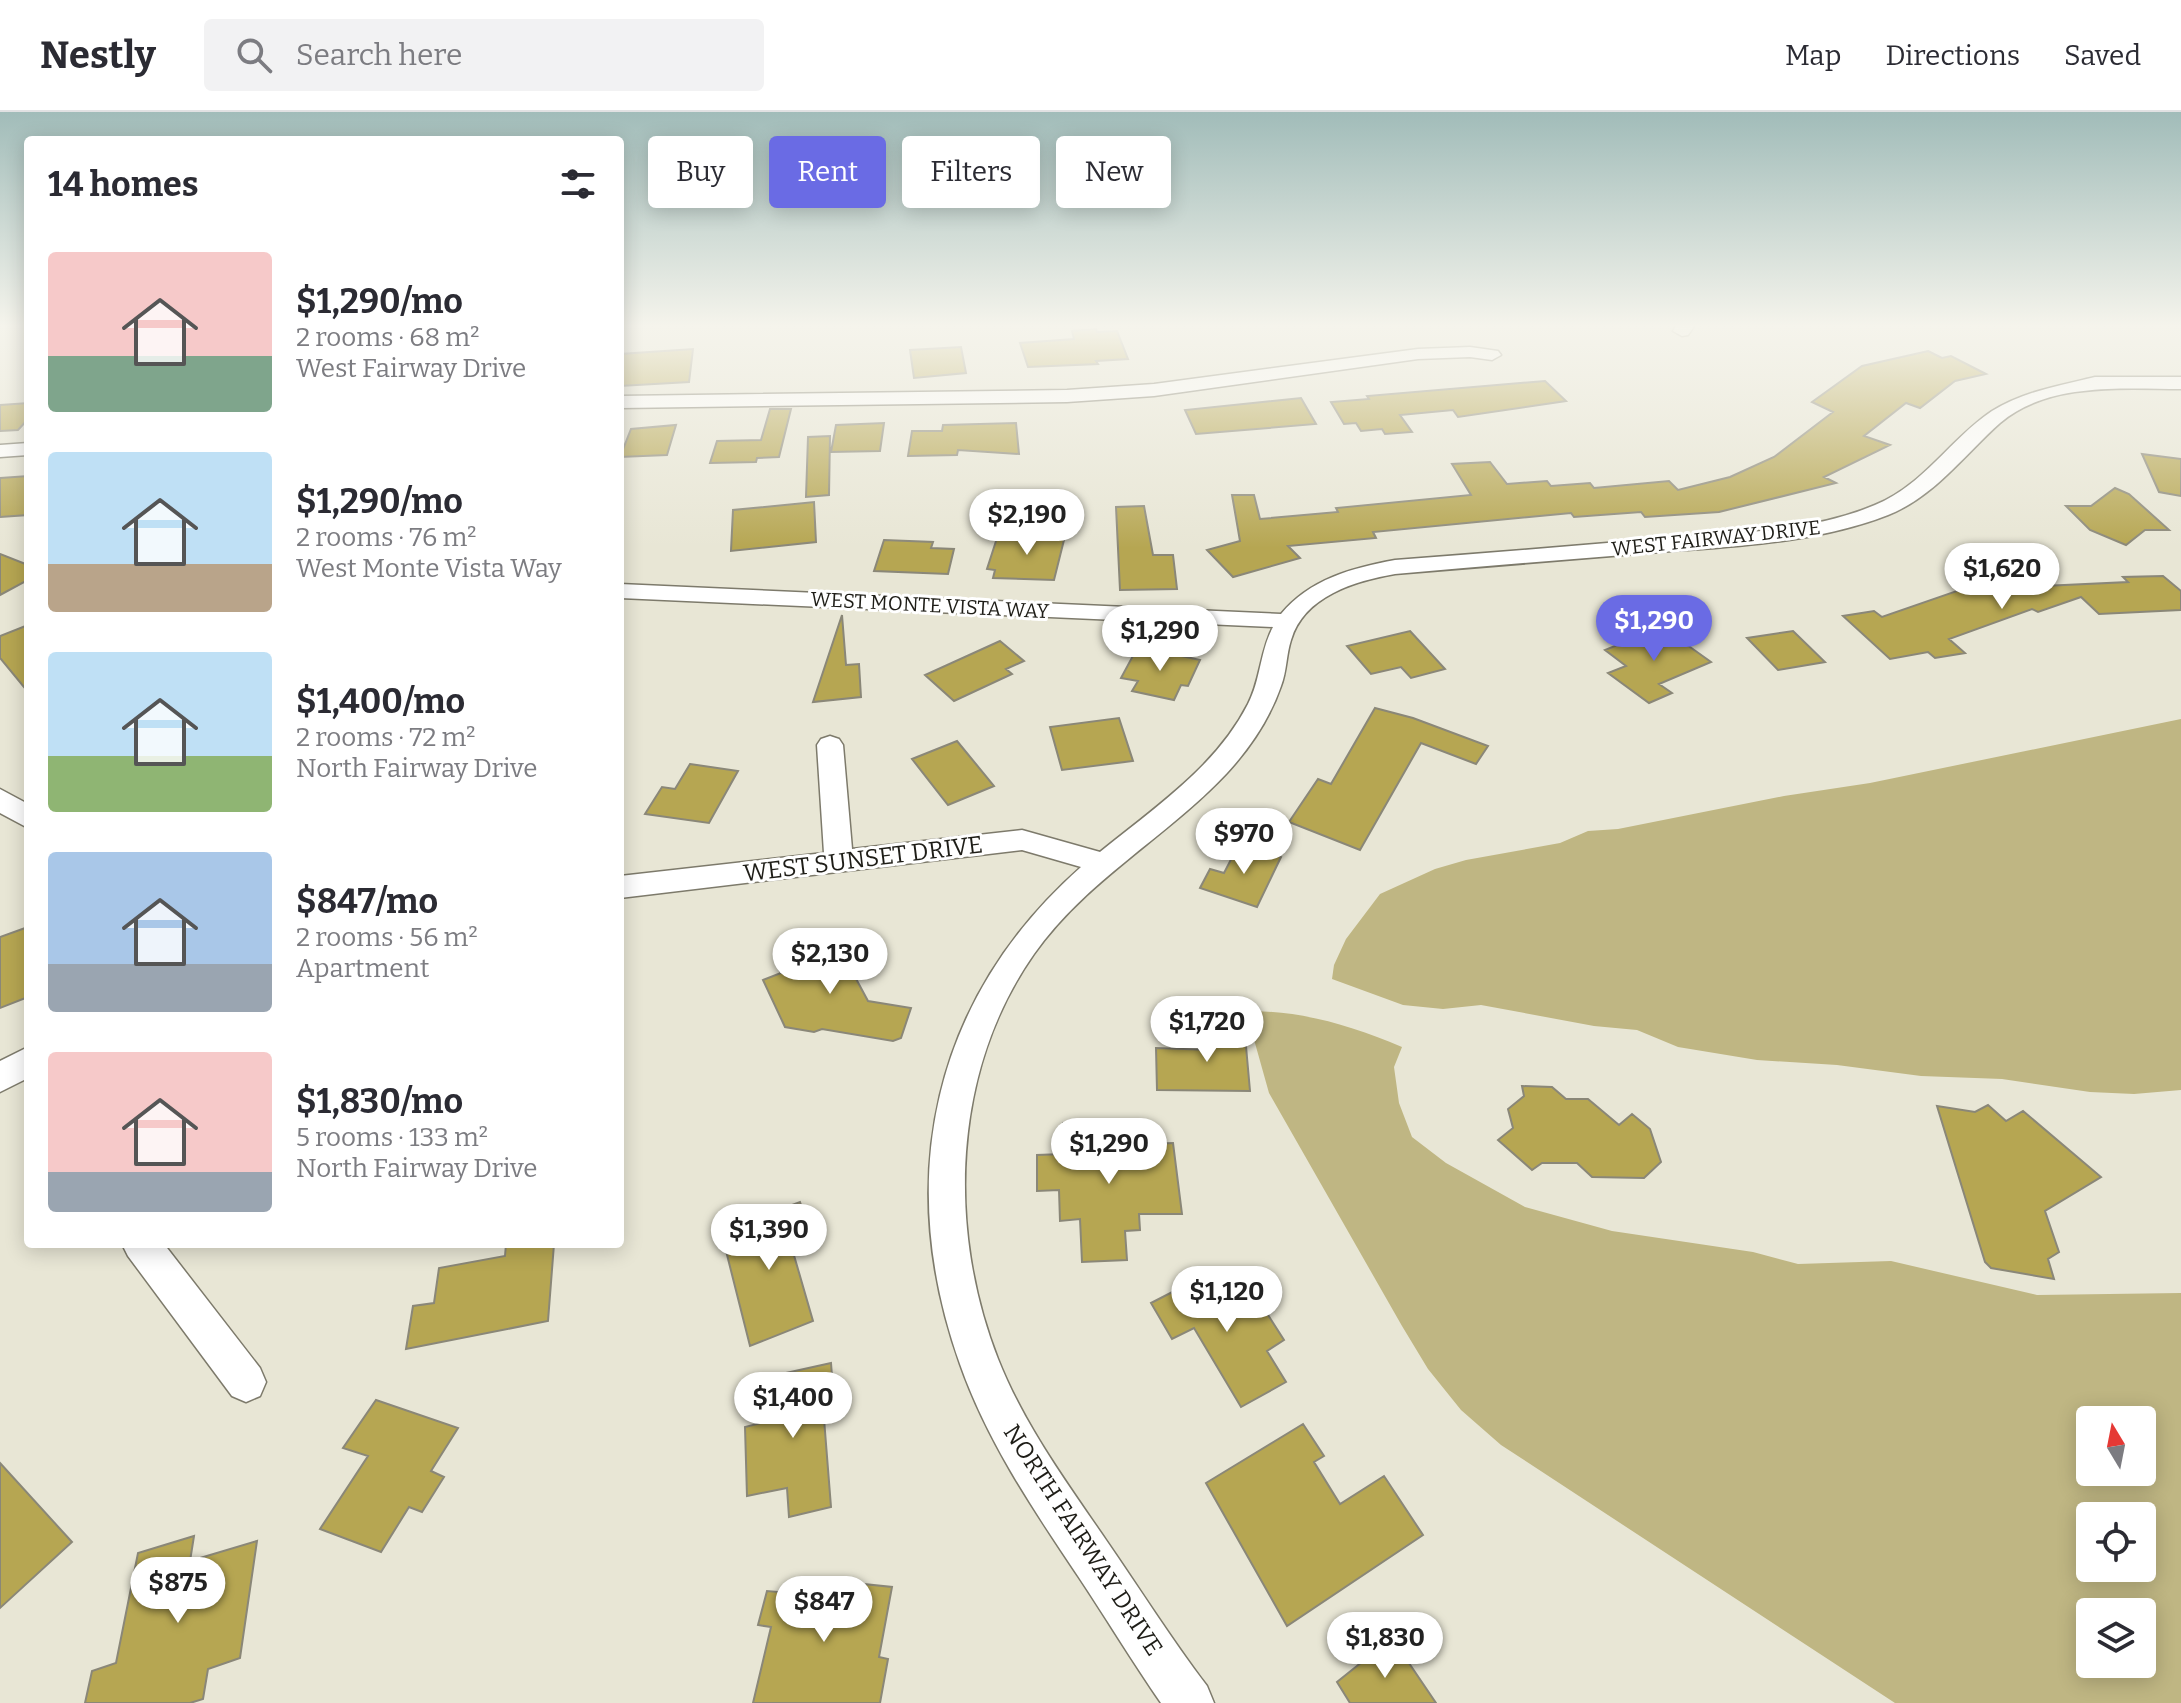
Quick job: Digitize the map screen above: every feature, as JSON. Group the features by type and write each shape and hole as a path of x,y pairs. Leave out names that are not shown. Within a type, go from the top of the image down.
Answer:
{"street":[{"path":"624,402 825,399"},
{"name":"WEST FAIRWAY DRIVE","path":"1271,681 1278,644 1288,621 1317,593 1345,579 1377,570 1776,535 1854,520 1894,504 1924,485 1996,417 2026,399"},
{"path":"0,451 24,449"},
{"name":"WEST MONTE VISTA WAY","path":"624,591 1288,621"},
{"name":"NORTH FAIRWAY DRIVE","path":"1185,1702 1043,1484 1005,1420 977,1356 958,1293 948,1233 946,1175 950,1121 961,1071 977,1024 999,982 1025,944 1054,910 1103,863 1194,791 1228,755 1254,718 1271,681"},
{"path":"830,745 839,861"},
{"path":"0,799 24,815"},
{"name":"WEST SUNSET DRIVE","path":"624,887 1022,840 1103,863"},
{"path":"144,1248 246,1382"}],"shaded area":[{"path":"2181,719 2181,1090 2134,1094 2090,1092 2002,1079 1921,1076 1837,1065 1757,1060 1678,1047 1637,1030 1594,1026 1481,1005 1443,1009 1403,1005 1332,979 1334,965 1346,939 1380,894 1435,869 1466,860 1560,843 1588,831 1618,829 1784,796 1870,783"},
{"path":"1246,1011 1326,1021 1402,1047 1394,1067 1399,1103 1412,1137 1446,1163 1525,1207 1612,1231 1753,1252 1798,1264 1891,1261 2037,1295 2181,1293 2181,1703 1895,1703 1501,1445 1461,1410 1428,1369 1269,1093"}],"building":[{"path":"1302,399 1316,424 1196,434 1185,410"},
{"path":"1366,399 1566,401 1458,417 1453,410 1400,415 1412,432 1385,434 1382,429 1361,431 1356,423 1344,424 1331,402"},
{"path":"1816,399 1931,399 1920,408 1906,403 1864,436 1890,445 1824,477 1836,483 1719,512 1645,517 1641,512 1574,517 1571,513 1373,532 1376,538 1288,546 1300,558 1233,577 1207,550 1240,541 1232,495 1254,495 1260,519 1471,495 1452,464 1490,462 1507,484 1547,481 1551,486 1590,483 1594,488 1669,481 1678,490 1730,477 1774,457 1833,412 1812,402"},
{"path":"24,403 24,423 18,430 0,431 0,405"},
{"path":"770,409 791,409 779,457 757,458 756,462 710,463 717,441 761,440"},
{"path":"884,423 880,451 831,452 836,425"},
{"path":"1016,423 1019,454 958,450 957,455 908,456 912,431 942,431 943,425"},
{"path":"676,425 667,455 624,457 624,447 631,429"},
{"path":"830,436 829,495 806,497 808,437"},
{"path":"2142,454 2181,459 2181,496 2159,492"},
{"path":"24,476 24,515 0,517 0,478"},
{"path":"2115,488 2129,494 2169,530 2145,530 2126,545 2090,530 2066,506 2091,506"},
{"path":"814,502 816,542 731,551 733,510"},
{"path":"1144,506 1153,555 1173,555 1177,589 1120,590 1116,507"},
{"path":"1014,533 1065,536 1054,580 993,578 995,570 987,569 997,538 1013,539"},
{"path":"884,540 933,542 931,548 954,549 948,574 874,571"},
{"path":"0,554 24,563 24,582 0,595"},
{"path":"2003,575 2024,587 2128,582 2123,577 2163,576 2181,591 2181,610 2099,614 2081,597 2038,612 2032,609 1949,639 1965,653 1935,658 1928,652 1890,659 1843,616 1874,611 1882,617"},
{"path":"842,615 846,665 859,664 861,697 813,702"},
{"path":"24,627 24,687 0,658 0,636"},
{"path":"1662,627 1711,662 1659,684 1672,693 1649,703 1608,673 1626,666 1605,650"},
{"path":"1410,631 1445,669 1411,678 1401,667 1371,674 1347,646"},
{"path":"1793,631 1825,662 1778,670 1747,638"},
{"path":"1000,641 1024,661 1006,669 1012,674 954,701 925,675"},
{"path":"1154,650 1200,660 1188,686 1181,685 1174,700 1132,691 1138,681 1121,678 1135,652 1152,655"},
{"path":"1375,708 1413,718 1488,746 1476,764 1421,743 1360,850 1289,822 1318,779 1331,784"},
{"path":"1119,718 1133,761 1062,770 1050,727"},
{"path":"957,741 994,786 948,805 912,759"},
{"path":"690,764 738,771 709,823 645,814 662,787 675,789"},
{"path":"1239,844 1281,857 1257,907 1200,888 1210,869 1224,873"},
{"path":"24,928 24,999 0,1008 0,937"},
{"path":"833,936 868,1001 911,1008 901,1038 893,1041 822,1029 814,1032 785,1027 763,980 781,973 775,960"},
{"path":"1210,1024 1244,1024 1250,1091 1157,1090 1156,1048 1211,1050"},
{"path":"1522,1086 1552,1087 1566,1099 1588,1099 1619,1125 1632,1114 1650,1129 1661,1162 1644,1178 1592,1177 1577,1163 1542,1163 1532,1170 1498,1140 1513,1128 1508,1109 1524,1096"},
{"path":"1988,1105 2006,1121 2023,1111 2101,1177 2045,1211 2059,1252 2048,1259 2054,1279 1991,1268 1985,1262 1937,1106 1975,1112"},
{"path":"1115,1122 1116,1145 1173,1143 1182,1214 1139,1214 1140,1230 1125,1231 1127,1260 1082,1262 1080,1219 1060,1221 1059,1190 1037,1191 1037,1155 1064,1154 1063,1123"},
{"path":"800,1202 811,1236 791,1245 813,1321 750,1346 721,1231"},
{"path":"506,1248 554,1248 548,1321 406,1349 413,1306 434,1303 439,1268 505,1256"},
{"path":"1215,1270 1236,1303 1254,1293 1284,1340 1267,1351 1286,1382 1241,1407 1194,1328 1172,1339 1151,1303"},
{"path":"831,1363 834,1403 823,1406 831,1507 789,1517 787,1488 747,1496 745,1427 765,1422 763,1378"},
{"path":"376,1400 458,1428 431,1471 444,1477 422,1512 409,1507 381,1552 320,1529 368,1456 343,1448"},
{"path":"1303,1424 1324,1456 1314,1462 1340,1504 1384,1476 1423,1535 1287,1626 1206,1483"},
{"path":"0,1463 72,1542 0,1608"},
{"path":"194,1536 190,1561 257,1541 240,1658 208,1669 203,1699 190,1703 85,1703 92,1671 116,1663 138,1553"},
{"path":"806,1578 892,1587 879,1657 888,1659 880,1703 753,1703 771,1627 758,1625 767,1591 802,1594"},
{"path":"1392,1638 1436,1703 1350,1703 1337,1682"}]}
